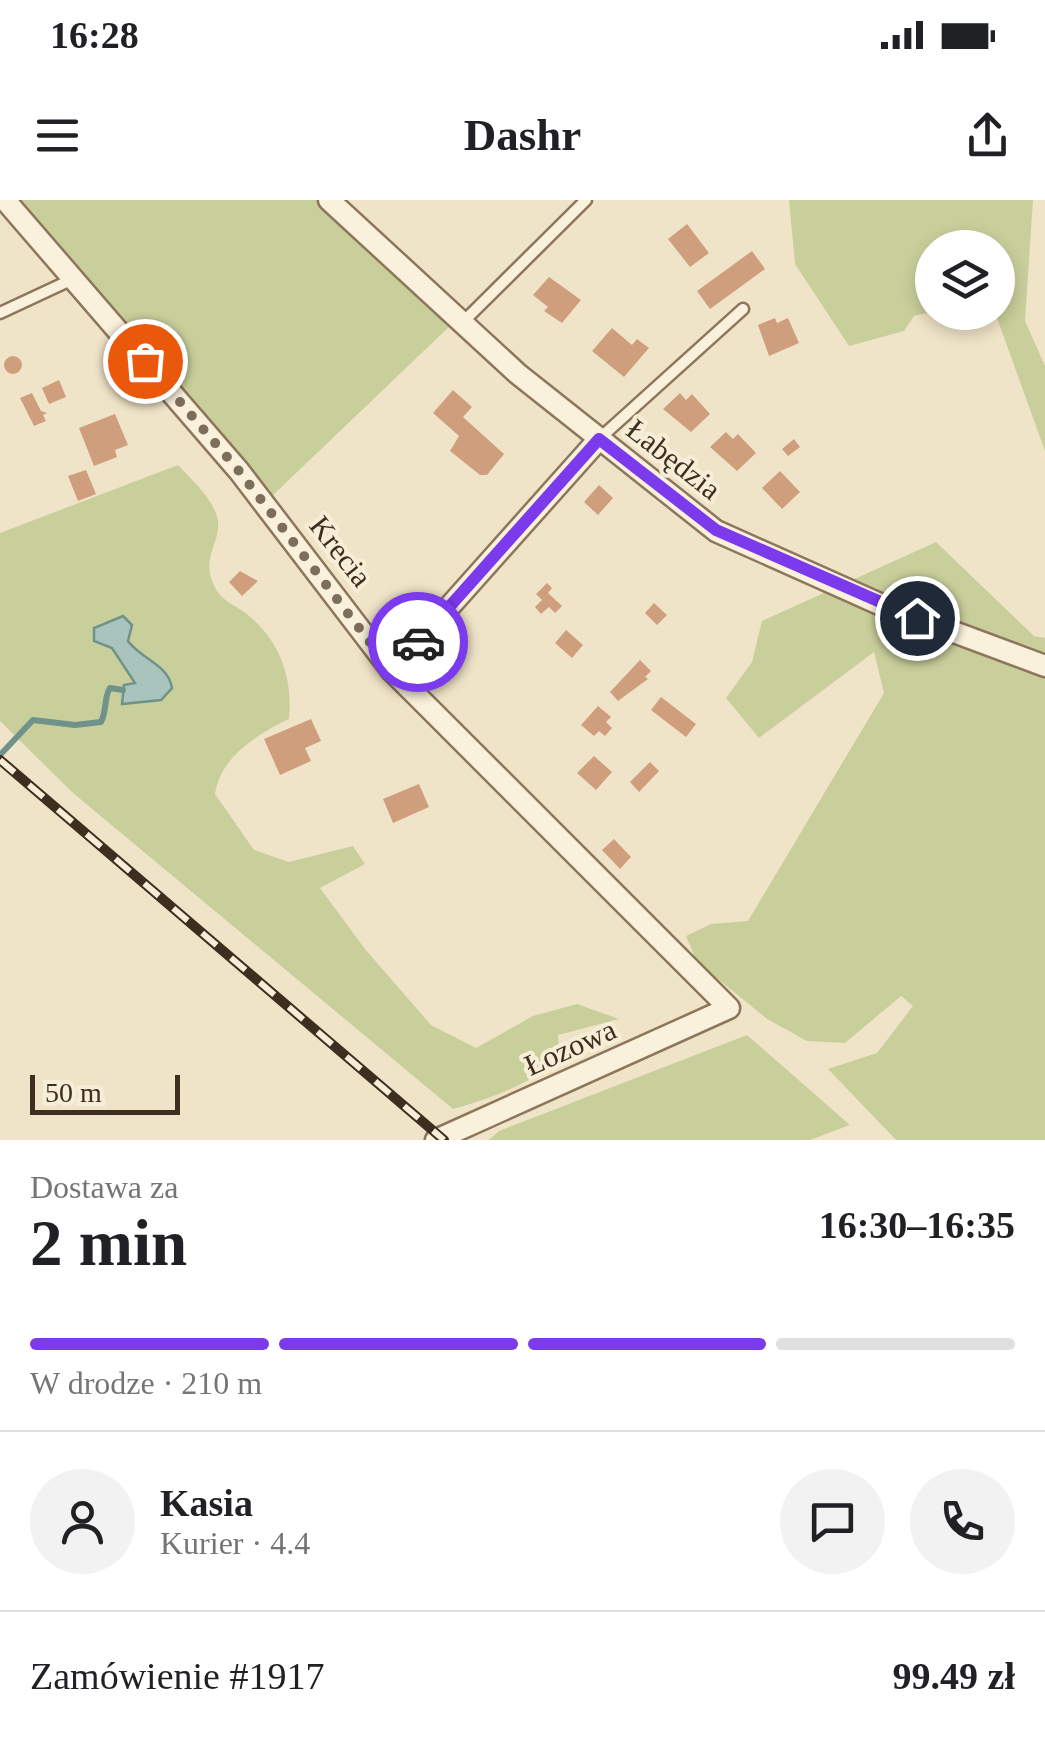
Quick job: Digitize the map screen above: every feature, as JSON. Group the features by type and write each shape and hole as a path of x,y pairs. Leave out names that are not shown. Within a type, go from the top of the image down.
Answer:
{"street":[{"name":"Krecia","path":"5,200 239,471 392,671 730,1008"},
{"name":"Łabędzia","path":"328,200 462,323 599,439 716,530 884,606 1045,666"},
{"path":"392,671 599,439"},
{"name":"Łozowa","path":"436,1140 730,1008"}],"lane":[{"path":"462,323 586,200"},
{"path":"0,312 75,278"},
{"path":"599,439 744,309"}],"green space":[{"path":"17,200 316,200 452,324 270,498"},
{"path":"789,200 1033,200 1025,321 1045,366 1045,451 1001,330 1015,330 1015,230 915,230 915,316 904,331 849,346 795,264"},
{"path":"178,465 217,515 218,531 209,570 217,591 268,637 282,661 289,689 289,719 232,758 215,794 254,850 289,862 353,846 365,864 320,888 365,949 431,1025 476,1048 533,1016 577,1004 619,1019 558,1035 560,1060 535,1077 453,1109 73,793 0,721 0,533"},
{"path":"936,542 1034,636 1045,638 1045,1140 896,1140 828,1069 877,1053 913,1006 901,996 845,1043 807,1041 767,1019 697,962 686,936 711,924 748,921 884,693 874,652 759,738 726,698 752,662 762,621"},
{"path":"747,1035 850,1125 810,1140 489,1140 499,1131"}],"water":[{"path":"123,616 132,625 128,641 170,680 172,688 161,700 122,704 124,685 135,683 112,648 94,641 94,628"}],"building":[{"path":"687,224 709,253 690,267 668,239"},
{"path":"752,251 765,269 710,309 697,291"},
{"path":"549,277 581,300 562,323 544,311 548,307 533,295"},
{"path":"775,318 777,323 788,318 799,343 769,356 758,325"},
{"path":"612,328 632,345 637,339 649,348 624,377 592,351"},
{"path":"13,356 22,365 13,374 4,365"},
{"path":"59,380 66,397 49,404 42,388"},
{"path":"453,390 472,407 463,417 504,454 487,475 480,475 450,451 459,436 433,413"},
{"path":"32,393 41,411 47,413 43,415 46,421 34,426 20,398"},
{"path":"680,393 686,400 692,394 710,414 691,432 663,409"},
{"path":"115,414 128,445 115,450 117,457 94,466 79,428"},
{"path":"726,432 733,439 738,434 756,453 737,471 710,447"},
{"path":"794,439 800,447 788,456 782,449"},
{"path":"86,470 96,494 78,501 68,476"},
{"path":"780,471 800,492 782,509 762,488"},
{"path":"599,485 613,498 598,515 584,502"},
{"path":"240,571 258,581 242,596 229,582"},
{"path":"547,583 552,588 548,593 562,606 555,613 549,607 541,614 535,607 542,600 536,594"},
{"path":"654,603 667,615 657,625 645,613"},
{"path":"566,630 583,645 572,658 555,643"},
{"path":"640,660 651,671 645,677 648,679 618,701 610,692"},
{"path":"661,697 696,724 686,737 651,710"},
{"path":"598,706 611,717 606,722 612,728 605,736 599,731 594,736 581,725"},
{"path":"311,719 321,741 305,748 311,761 280,775 264,739"},
{"path":"594,756 612,772 596,790 577,773"},
{"path":"650,762 659,771 639,792 630,782"},
{"path":"419,784 429,807 393,823 383,799"},
{"path":"614,839 631,857 620,869 602,850"}],"waterway":[{"path":"0,755 33,720 75,725 101,722 110,688 123,690"}],"railway":[{"path":"0,760 444,1140"}],"way so far":[{"path":"145,361 239,471 392,671 418,642"}],"route":[{"path":"418,642 599,439 716,530 917,618"}]}
